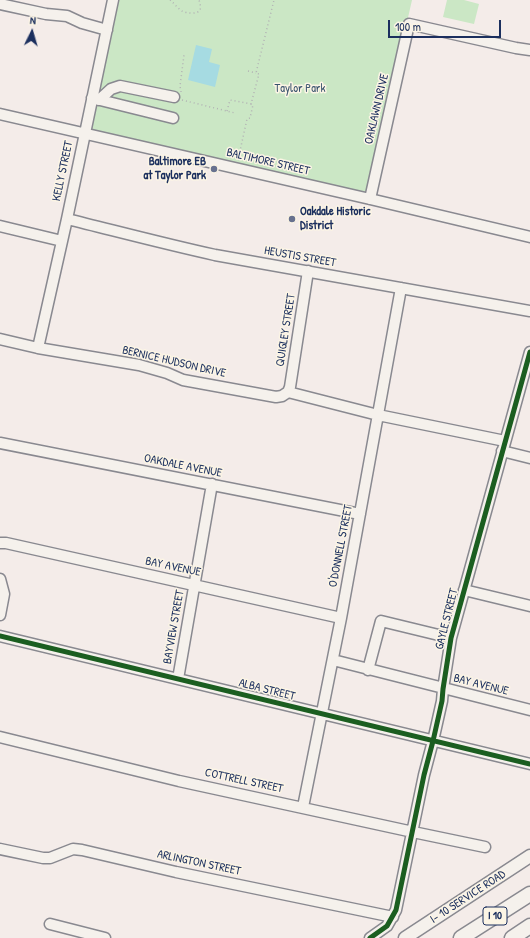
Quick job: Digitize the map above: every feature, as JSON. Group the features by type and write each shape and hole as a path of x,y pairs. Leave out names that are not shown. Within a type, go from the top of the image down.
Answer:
{"highway":[{"name":"I 10","path":"461,938 530,894"},
{"name":"I 10","path":"512,938 530,926"}],"main road":[{"name":"I- 10 SERVICE ROAD","path":"405,938 530,856"}],"street":[{"name":"KELLY STREET","path":"38,348 85,134 96,99 113,0"},
{"path":"0,4 46,14 67,16 82,23 107,30"},
{"name":"OAKLAWN DRIVE","path":"370,199 409,24 530,50"},
{"path":"96,99 111,89 120,86 179,97"},
{"path":"96,99 173,118"},
{"name":"BALTIMORE STREET","path":"0,114 530,237"},
{"name":"HEUSTIS STREET","path":"67,219 200,252 530,311"},
{"path":"0,226 62,241"},
{"name":"QUIGLEY STREET","path":"288,392 308,272"},
{"name":"O'DONNELL STREET","path":"303,807 341,618 401,288"},
{"name":"BERNICE HUDSON DRIVE","path":"0,339 38,348 139,366 167,373 183,380 276,397 282,396 288,392 378,415 505,441"},
{"name":"GAYLE STREET","path":"392,917 396,910 424,775 442,701 442,688 450,638 530,352"},
{"name":"OAKDALE AVENUE","path":"0,443 360,514"},
{"path":"502,451 530,458"},
{"name":"BAYVIEW STREET","path":"178,679 212,484"},
{"name":"BAY AVENUE","path":"0,543 341,618"},
{"path":"0,579 4,594 0,612"},
{"path":"464,590 530,606"},
{"path":"368,670 381,621 450,638"},
{"name":"ALBA STREET","path":"0,636 530,764"},
{"name":"BAY AVENUE","path":"333,660 530,710"},
{"name":"COTTRELL STREET","path":"0,737 179,781 484,847"},
{"name":"ARLINGTON STREET","path":"0,849 43,858 50,858 73,849 82,850 392,917"},
{"path":"370,938 387,926 392,917"},
{"path":"50,924 105,938"}],"path":[{"path":"170,0 184,12 194,13 200,10 201,6 199,0"},
{"path":"238,160 253,105 251,104 258,74 256,73 274,0"},
{"path":"184,55 179,97 235,113"},
{"path":"248,71 256,73"},
{"path":"227,111 230,100 251,104"}],"green space":[{"name":"Taylor Park","path":"113,0 412,0 368,195 85,134"},
{"path":"447,0 464,0 479,4 474,24 443,17"}],"water":[{"path":"196,45 212,49 209,62 220,65 215,87 188,80"}],"cycle path":[{"path":"370,938 387,926 396,910 424,775 442,701 451,638 530,352"},
{"path":"0,636 530,764"}],"place":[{"name":"Baltimore EB at Taylor Park","path":"214,169"},
{"name":"Oakdale Historic District","path":"292,219"}]}
